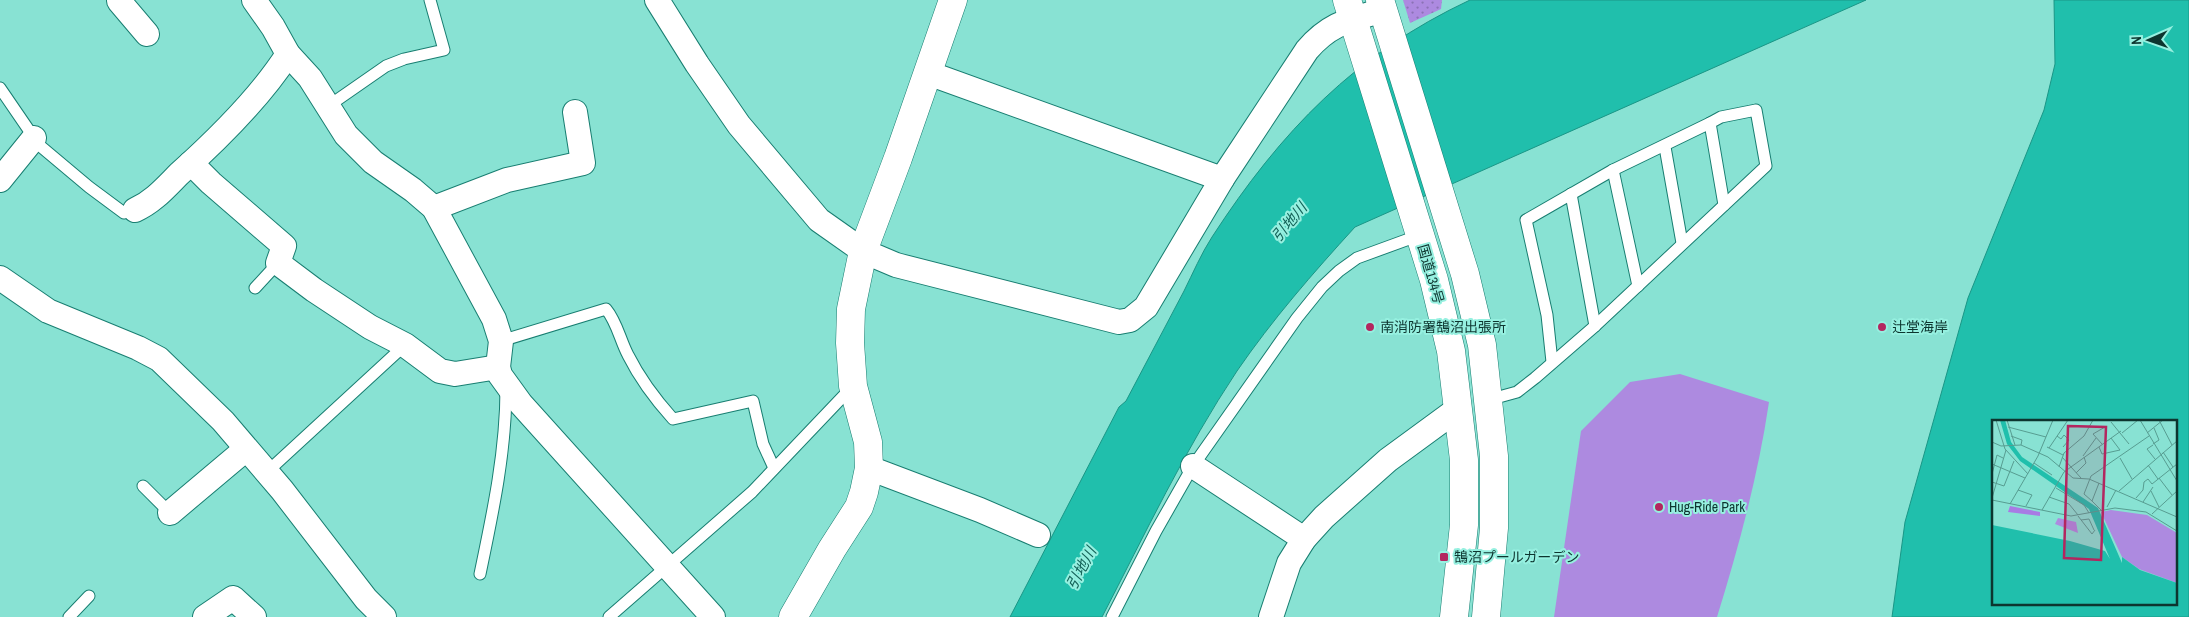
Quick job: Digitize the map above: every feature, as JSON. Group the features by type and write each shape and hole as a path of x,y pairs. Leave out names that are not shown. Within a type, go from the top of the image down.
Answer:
{"main road":[{"path":"793,617 832,549 859,507 869,468 868,442 853,386 850,343 851,309 863,251 953,0"},
{"name":"国道134号","path":"1350,10 1434,280 1452,351 1464,460 1464,525 1454,617"},
{"path":"1384,14 1440,193 1469,292 1482,345 1494,456 1494,528 1486,617"}],"street":[{"path":"120,0 147,34"},
{"path":"254,0 273,27 288,54 310,78 346,135 373,162 413,190 434,208 494,319 501,341 502,375 521,404 712,617"},
{"path":"657,0 697,64 739,125 788,185 819,220 863,251 896,265 1119,322 1130,320 1146,307 1222,179 1307,50 1319,36 1350,10 1384,14"},
{"path":"135,210 156,198 207,149 275,75 288,54"},
{"path":"928,73 1222,179"},
{"path":"434,208 507,180 583,164 575,112"},
{"path":"0,180 34,138"},
{"path":"191,163 210,183 284,246 278,262 314,290 370,328 406,345 440,371 455,374 502,375"},
{"path":"0,278 48,312 138,348 159,359 223,421 267,472 322,543 344,568 366,599 384,617"},
{"path":"1271,617 1289,563 1304,539 1324,517 1388,460 1459,408"},
{"path":"170,513 246,449"},
{"path":"1193,466 1304,539"},
{"path":"869,468 964,503 1038,535"},
{"path":"206,617 233,598 254,617"}],"lane":[{"path":"327,106 386,66 404,58 444,50 430,0"},
{"path":"0,88 34,138 52,157 124,213 135,210"},
{"path":"1488,400 1517,392 1595,326 1766,166 1756,110 1721,116 1665,147 1614,170 1526,220 1547,315 1552,362"},
{"path":"1710,123 1724,205"},
{"path":"1665,147 1682,243"},
{"path":"1614,170 1638,286"},
{"path":"1570,194 1595,326"},
{"path":"1112,617 1156,531 1193,466 1297,318 1322,287 1340,270 1357,258 1420,236"},
{"path":"255,288 278,262"},
{"path":"501,341 606,309 612,315 627,354 641,379 673,420 753,400 763,444 774,468"},
{"path":"267,472 406,345"},
{"path":"480,574 497,492 503,447 502,375"},
{"path":"609,617 668,567 774,468 853,386"},
{"path":"143,486 170,513"},
{"path":"69,617 89,596"}],"shaded area":[{"path":"1403,0 1442,0 1441,9 1410,23"},
{"name":"Hug-Ride Park","path":"1680,374 1769,402 1747,511 1717,617 1554,617 1581,431 1630,382"}],"water":[{"name":"引地川","path":"1470,0 1866,0 1355,227 1293,297 1237,371 1183,461 1102,617 1010,617 1119,407 1126,401 1177,305 1204,250 1238,199 1265,163 1294,130 1324,99 1356,71 1391,45 1429,21"},
{"path":"2054,0 2189,0 2189,617 1892,617 1905,522 1968,298 2044,110 2055,64"}],"place":[{"name":"南消防署鵠沼出張所","path":"1370,327"},
{"name":"辻堂海岸","path":"1882,327"},
{"name":"Hug-Ride Park","path":"1659,507"},
{"name":"鵠沼プールガーデン","path":"1444,557"}]}
